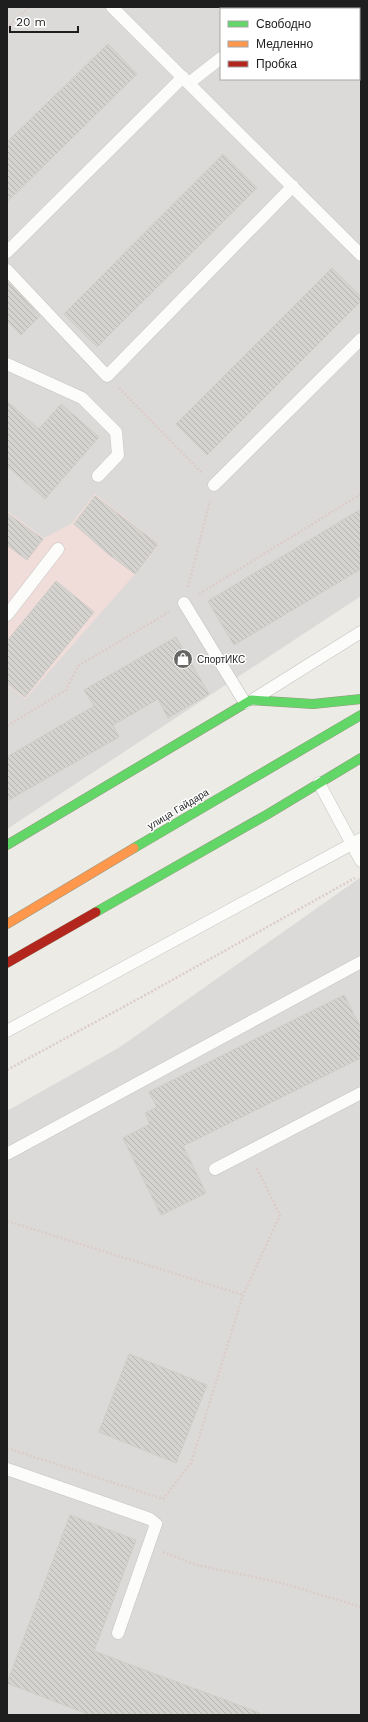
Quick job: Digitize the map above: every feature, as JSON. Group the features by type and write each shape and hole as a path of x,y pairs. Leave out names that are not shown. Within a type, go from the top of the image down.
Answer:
{"main road":[{"path":"7,845 248,702 313,704 361,699"},
{"name":"улица Гайдара","path":"7,924 361,715"},
{"path":"7,963 361,758"}],"lane":[{"path":"112,7 361,254"},
{"path":"7,252 186,80 220,59"},
{"path":"7,270 107,376 293,186"},
{"path":"214,485 361,339"},
{"path":"7,364 82,398 116,432 118,455 98,476"},
{"path":"7,615 58,549"},
{"path":"184,603 248,702 361,632"},
{"path":"319,783 356,842 361,861"},
{"path":"7,1031 356,842"},
{"path":"7,1154 361,962"},
{"path":"215,1169 361,1093"},
{"path":"7,1469 150,1519 156,1524 118,1633"}],"path":[{"path":"7,28 29,7"},
{"path":"107,376 214,485 184,603"},
{"path":"7,726 66,690 78,666 184,603 361,494"},
{"path":"7,1070 150,993 361,874"},
{"path":"7,1448 163,1499 191,1463 244,1295 280,1215 248,1152"},
{"path":"7,1221 244,1295"},
{"path":"148,1546 197,1565 282,1583 361,1607"}],"shaded area":[{"path":"7,7 361,7 361,596 7,829"},
{"path":"95,494 159,544 135,574 25,699 7,684 7,511 44,538 71,524"},
{"path":"361,877 361,1715 7,1715 7,1111 120,1047"}],"building":[{"path":"108,44 137,74 7,202 7,142"},
{"path":"223,154 257,188 97,347 64,314"},
{"path":"332,268 361,297 361,301 207,455 176,424"},
{"path":"7,281 40,316 21,335 7,321"},
{"path":"7,401 39,429 61,404 99,437 45,499 7,466"},
{"path":"95,496 158,544 135,574 107,553 74,524"},
{"path":"361,509 361,569 234,645 208,601"},
{"path":"7,513 43,539 27,560 7,545"},
{"path":"56,581 94,612 25,697 7,683 7,641"},
{"path":"176,637 209,694 168,718 158,699 113,725 119,737 7,801 7,757 94,706 84,690"},
{"path":"344,995 361,1028 361,1058 183,1146 206,1193 161,1215 123,1138 150,1124 145,1113 157,1107 149,1092"},
{"path":"129,1354 207,1385 176,1463 99,1432"},
{"path":"70,1515 136,1540 94,1651 260,1713 259,1715 90,1715 7,1683"}],"traffic: fast":[{"path":"7,845 251,700 313,704 361,699"},
{"path":"134,848 361,715"},
{"path":"96,912 268,814 361,758"}],"traffic: slow":[{"path":"7,924 134,848"}],"traffic: jam":[{"path":"7,963 96,912"}],"place":[{"name":"СпортИКС","path":"183,659"}]}
